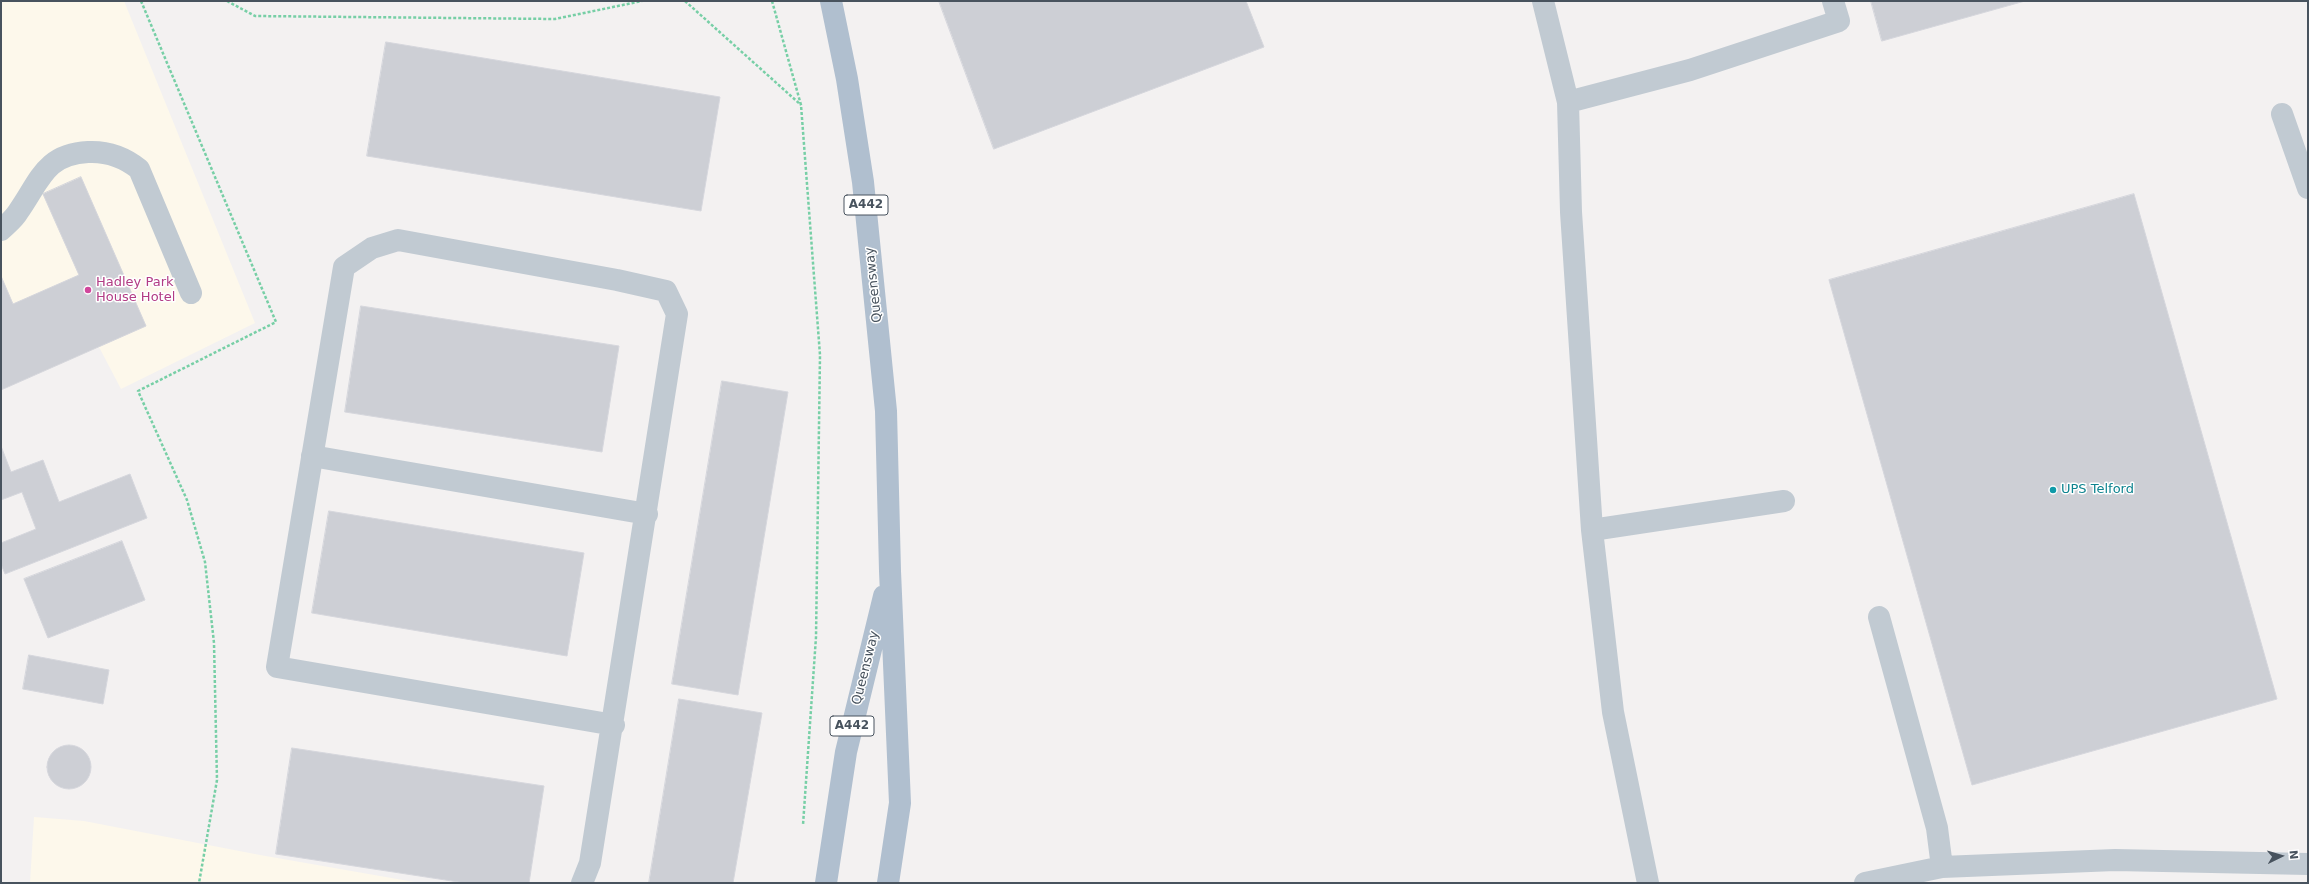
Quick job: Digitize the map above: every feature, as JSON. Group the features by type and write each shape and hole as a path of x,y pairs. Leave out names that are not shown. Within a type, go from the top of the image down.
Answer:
{"main road":[{"name":"Queensway","path":"831,1 847,79 863,182 886,411 890,571 900,803 888,883"},
{"name":"Queensway","path":"826,883 846,752 890,571"}],"street":[{"path":"1543,1 1568,102 1571,212 1592,530 1613,712 1648,883"},
{"path":"1568,102 1690,70 1839,21 1833,1"},
{"path":"2282,114 2308,188"},
{"path":"1,230 17,214 42,176 59,157 75,152 99,151 126,159 139,169 191,293"},
{"path":"582,883 590,863 614,725 677,314 666,291 398,240 372,248 344,267 277,667 614,725"},
{"path":"312,456 647,514"},
{"path":"1592,530 1784,501"},
{"path":"1879,617 1937,828 1942,867"},
{"path":"1865,883 1942,867 2115,860 2308,864"}],"path":[{"path":"141,1 276,322 138,391 187,500 205,562 214,643 217,780 199,883"},
{"path":"227,1 255,16 555,19 642,1"},
{"path":"685,1 801,105"},
{"path":"772,1 801,105 820,355 816,637 803,830"}],"shaded area":[{"path":"1,1 124,1 255,323 121,389 99,347 1,390"},
{"path":"34,817 84,821 260,855 420,883 30,883"}],"building":[{"path":"939,1 1246,1 1264,47 994,149"},
{"path":"1871,1 2025,1 1882,41"},
{"path":"386,42 720,97 701,211 367,156"},
{"name":"Hadley Park House Hotel","path":"81,177 146,326 1,390 1,276 13,304 79,275 43,194"},
{"name":"UPS Telford","path":"2134,194 2277,699 1972,785 1829,280"},
{"path":"361,306 619,346 602,452 345,412"},
{"path":"722,381 788,392 738,695 672,684"},
{"path":"1,446 11,472 43,460 59,502 130,474 147,518 5,574 1,564 1,543 36,529 22,492 1,500"},
{"path":"329,511 584,553 567,656 312,613"},
{"path":"122,541 145,600 48,638 24,579"},
{"path":"29,655 109,670 103,704 23,689"},
{"path":"679,699 762,713 733,883 649,883"},
{"path":"65,745 73,745 85,751 91,763 91,771 85,783 73,789 65,789 53,783 47,771 47,763 53,751"},
{"path":"292,748 544,786 529,883 465,883 276,854"}],"place":[{"name":"Hadley Park House Hotel","path":"88,290"},
{"name":"UPS Telford","path":"2053,490"}]}
